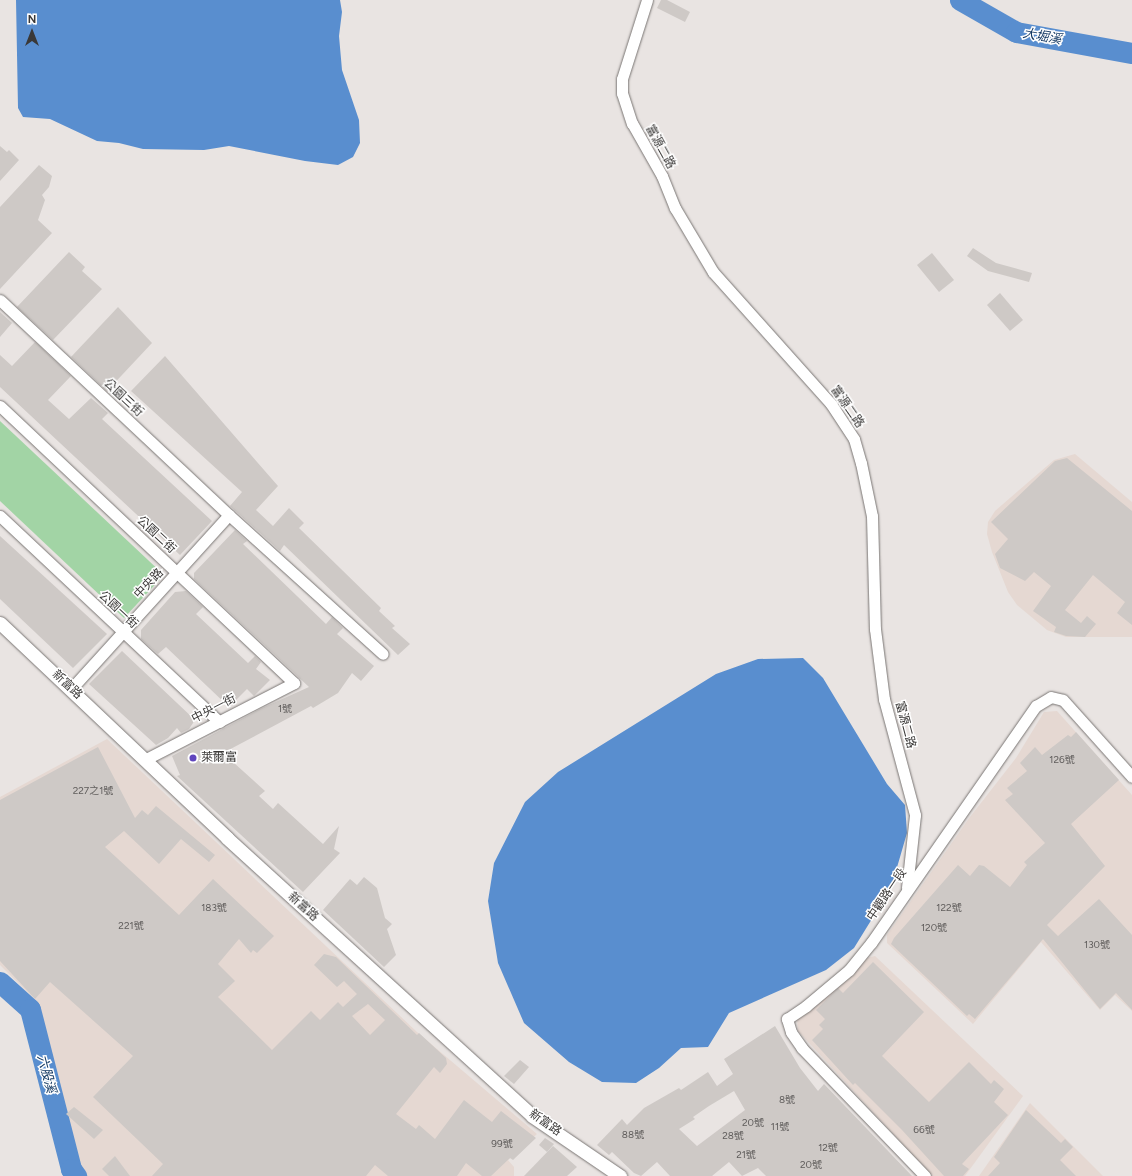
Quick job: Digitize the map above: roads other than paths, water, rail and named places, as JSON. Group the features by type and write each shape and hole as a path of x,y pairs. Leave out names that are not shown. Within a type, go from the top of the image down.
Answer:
{"street":[{"name":"富源二路","path":"647,0 622,79 622,93 632,123 662,176 675,208 713,272 831,404 854,439 861,463 872,516 875,629 884,699 915,815 907,888"},
{"name":"公園三街","path":"0,300 229,515 383,654"},
{"name":"公園二街","path":"0,406 294,683"},
{"name":"中央路","path":"71,689 122,631 178,573 229,515"},
{"name":"公園一街","path":"0,516 219,722"},
{"name":"新富路","path":"0,623 146,759 226,838 532,1116 620,1176"},
{"name":"中央一街","path":"146,759 294,683"},
{"name":"中觀路一段","path":"925,1176 802,1048 791,1032 787,1019 806,1006 849,970 871,943 907,888 1036,706 1051,697 1063,700 1132,777"}],"water":[{"path":"16,0 340,0 342,12 339,36 342,70 359,120 360,143 353,157 338,165 305,161 229,146 204,150 143,149 119,143 97,141 50,119 23,117 18,108"},
{"path":"803,658 823,678 887,784 905,805 907,833 891,888 854,948 826,970 729,1013 708,1047 681,1048 659,1068 636,1083 602,1082 569,1062 524,1023 498,963 488,901 494,863 525,802 558,772 716,674 758,659"}],"waterway":[{"name":"大堀溪","path":"960,0 1016,32 1132,53"},
{"name":"六股溪","path":"0,982 30,1009 71,1169 76,1176"}],"place":[{"name":"萊爾富","path":"193,758"}]}
